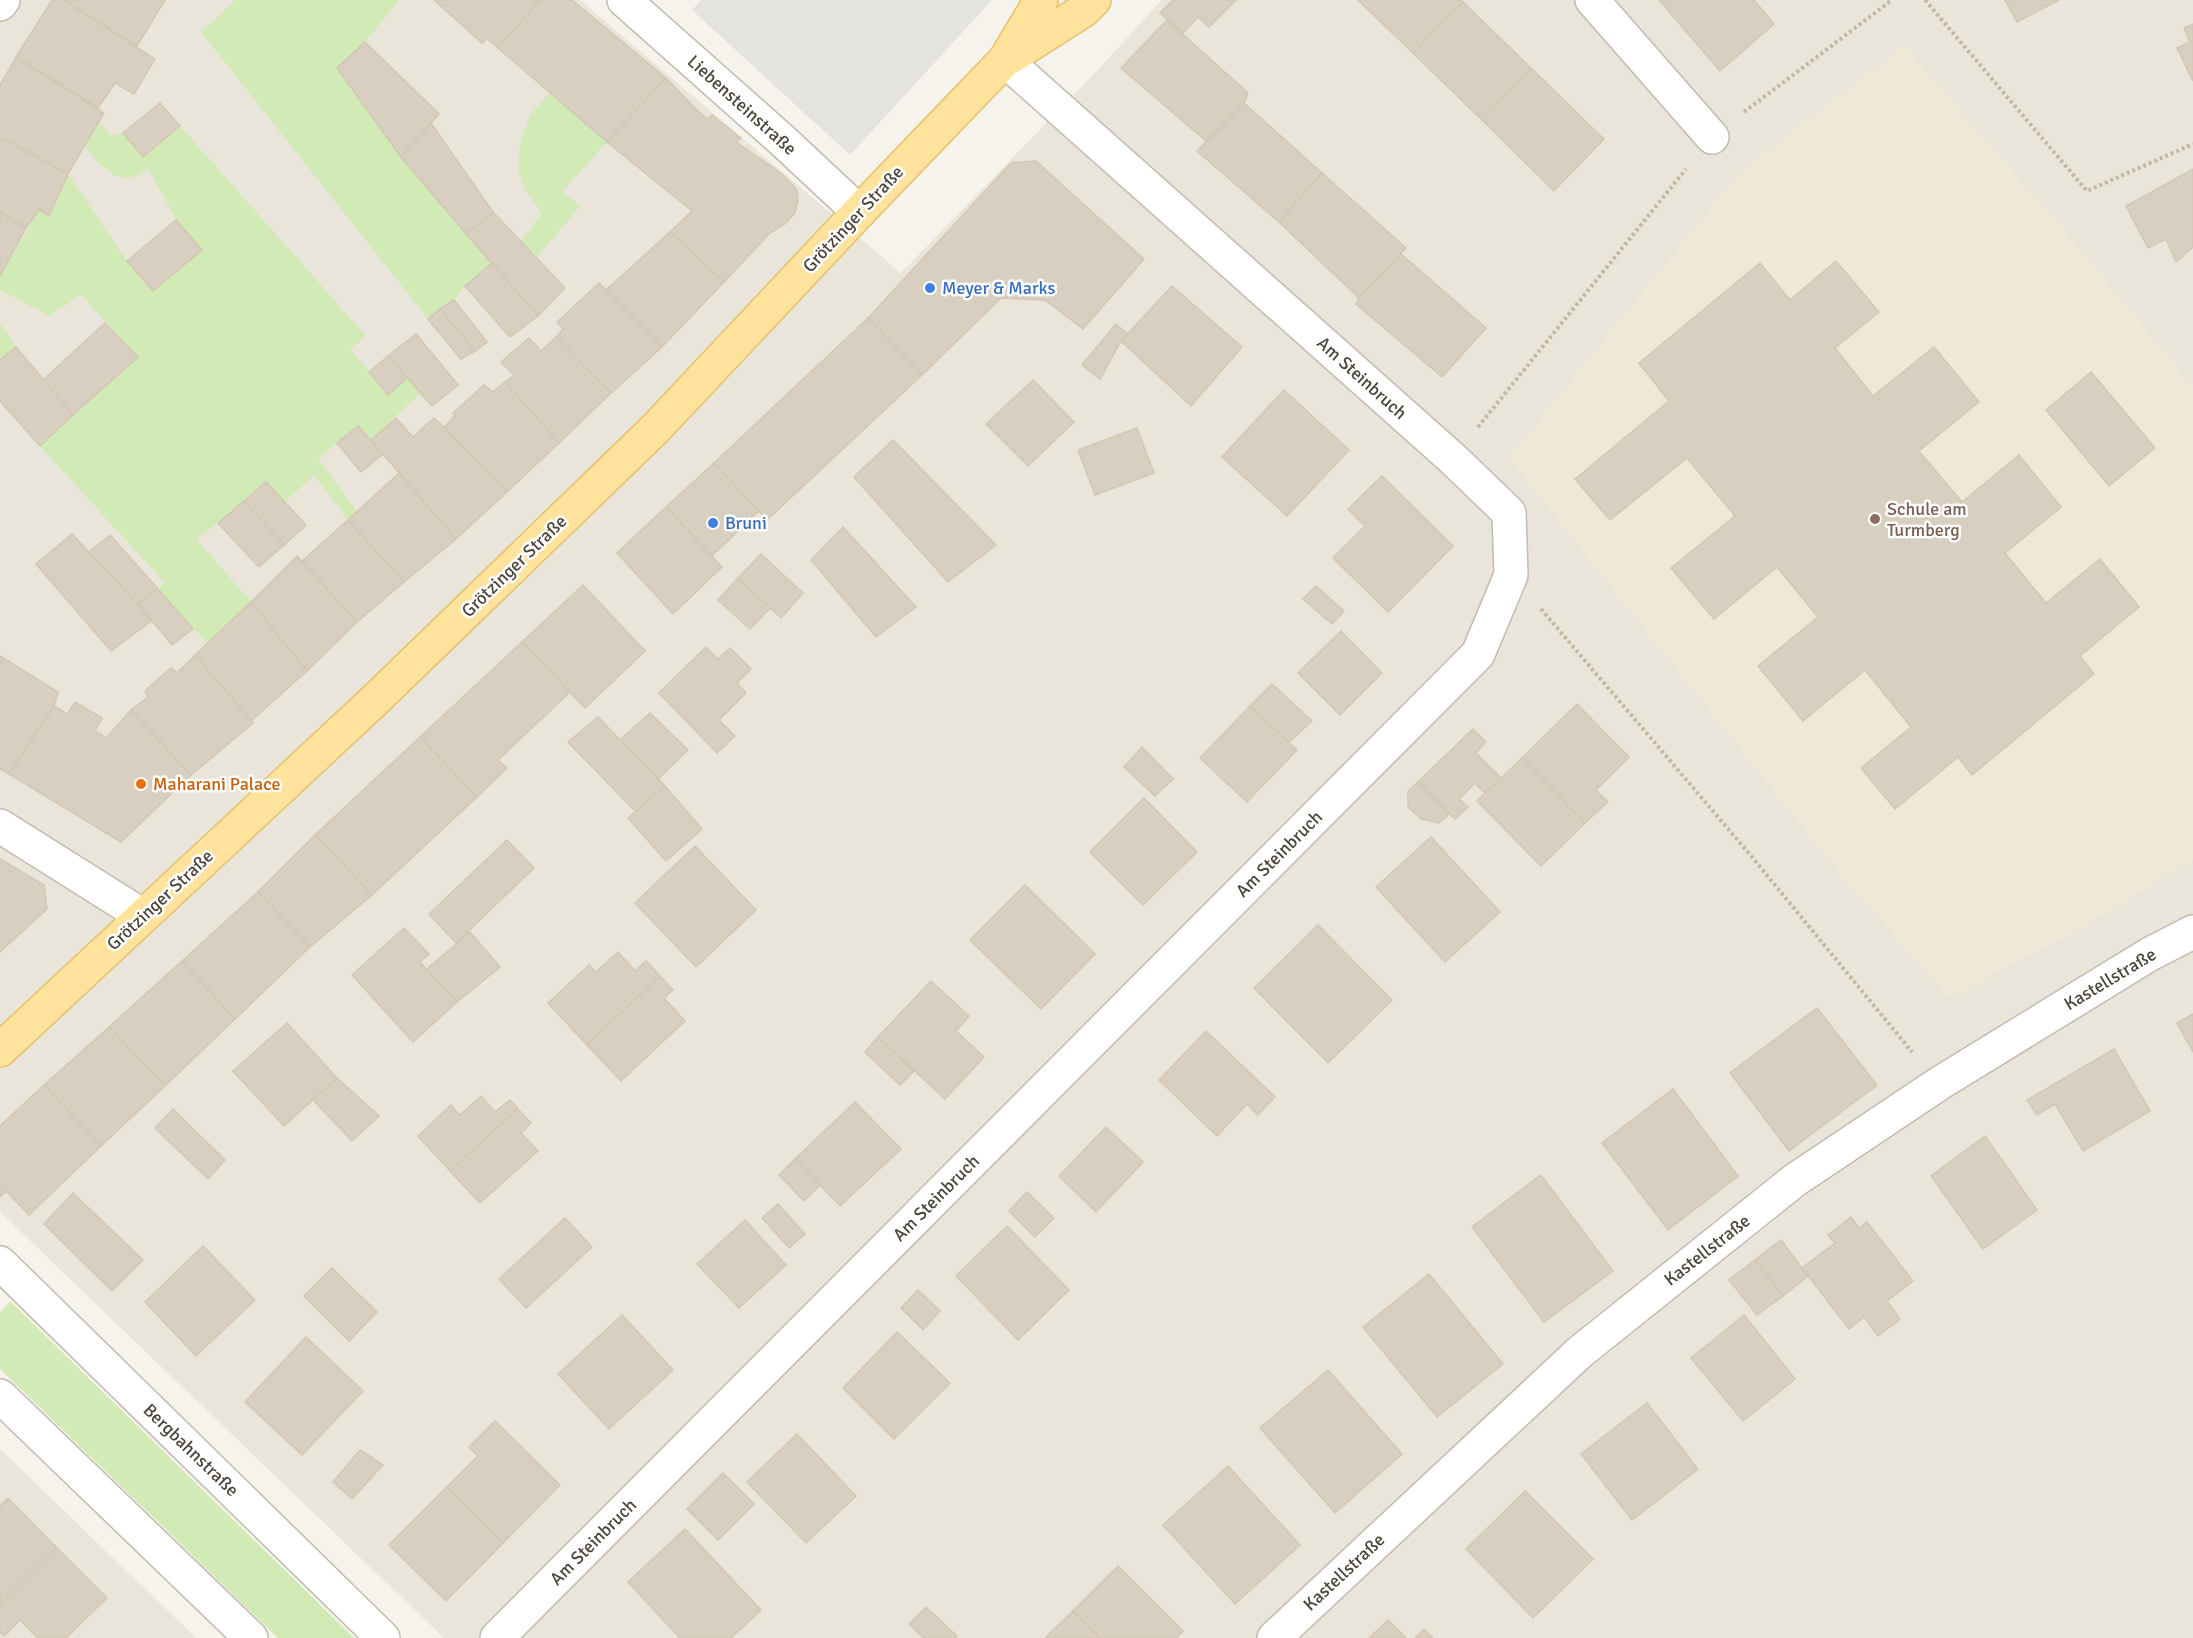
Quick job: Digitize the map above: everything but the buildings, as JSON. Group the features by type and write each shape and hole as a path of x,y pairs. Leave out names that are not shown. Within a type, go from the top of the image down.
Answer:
{"main road":[{"name":"Grötzinger Straße","path":"0,1050 375,700 655,429 1005,60 1041,0"},
{"name":"Grötzinger Straße","path":"1005,60 1084,10 1094,0"}],"street":[{"path":"0,4 3,0"},
{"name":"Liebensteinstraße","path":"624,0 783,141 859,212"},
{"path":"1592,0 1712,137"},
{"name":"Am Steinbruch","path":"497,1638 1478,654 1511,574 1509,513 1453,459 1005,60"},
{"path":"0,826 142,916"},
{"name":"Kastellstraße","path":"1274,1638 1580,1352 1796,1180 1940,1083 2140,960 2193,932"},
{"name":"Bergbahnstraße","path":"0,1263 383,1638"},
{"path":"0,1396 251,1638"}],"path":[{"path":"1453,459 1712,137 1892,0"},
{"path":"1925,0 2087,191 2193,144"},
{"path":"1511,574 1744,848 1874,1008 1940,1083"}],"shaded area":[{"path":"0,0 580,0 901,273 1092,76 1162,0 2193,0 2193,1638 444,1638 0,1212"},
{"path":"701,0 992,0 850,155 692,10"},
{"name":"Schule am Turmberg","path":"1904,46 2070,238 2193,387 2193,859 2081,928 1948,998 1823,853 1509,458 1739,173"},
{"path":"0,1449 196,1638 0,1638"}],"green space":[{"path":"233,0 399,0 365,42 337,69 401,157 492,263 465,286 454,300 428,319 201,32 234,2"},
{"path":"550,93 607,142 562,192 580,206 537,257 521,241 542,214 525,189 518,170 520,144 530,115"},
{"path":"100,122 112,135 123,133 143,157 180,126 366,336 350,349 388,394 407,378 420,393 371,440 358,426 318,458 357,512 348,520 314,475 285,502 266,482 196,539 251,602 208,644 158,589 164,582 40,446 138,357 81,295 49,316 0,290 0,276 39,210 49,215 68,174 127,261 153,291 202,251 176,220 148,168 129,178 121,177 106,169 84,147"},
{"path":"0,323 16,347 0,360"},
{"path":"10,1301 354,1638 278,1638 0,1369 0,1312"}],"place":[{"name":"Meyer & Marks","path":"930,288"},
{"name":"Schule am Turmberg","path":"1875,519"},
{"name":"Bruni","path":"713,523"},
{"name":"Maharani Palace","path":"141,784"}]}
